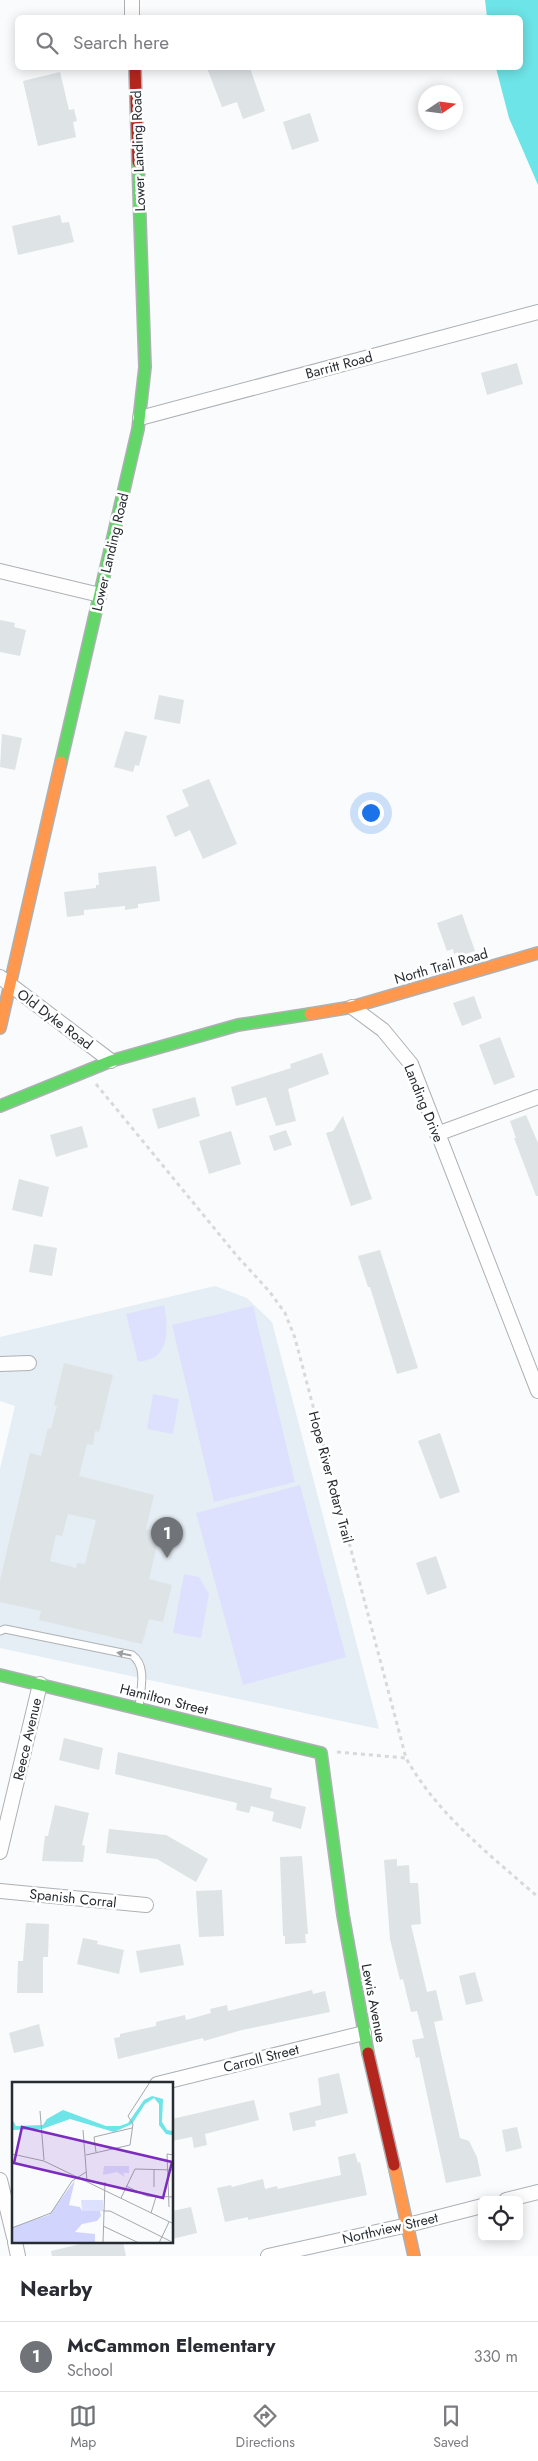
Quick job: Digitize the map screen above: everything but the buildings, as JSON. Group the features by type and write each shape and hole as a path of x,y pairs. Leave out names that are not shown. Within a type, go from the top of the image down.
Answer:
{"street":[{"path":"132,0 132,15"},
{"name":"Lower Landing Road","path":"0,1028 5,981 100,595 140,418 145,366 135,70"},
{"name":"Barritt Road","path":"140,418 538,312"},
{"path":"0,570 100,595"},
{"name":"North Trail Road","path":"352,1007 538,953"},
{"name":"Old Dyke Road","path":"5,981 111,1061"},
{"path":"0,1106 111,1061 238,1025 352,1007"},
{"name":"Landing Drive","path":"352,1007 383,1030 411,1064 538,1392"},
{"path":"437,1134 538,1097"},
{"path":"0,1364 29,1363"},
{"name":"Hamilton Street","path":"0,1675 320,1753"},
{"name":"Reece Avenue","path":"0,1852 40,1684"},
{"name":"Lewis Avenue","path":"320,1753 343,1915 364,2033 414,2256"},
{"name":"Spanish Corral","path":"0,1891 146,1906"},
{"name":"Carroll Street","path":"165,2082 364,2033"},
{"path":"0,2180 12,2229"},
{"path":"522,2196 538,2192"},
{"name":"Northview Street","path":"268,2256 408,2225 478,2207"}],"lane":[{"path":"0,1631 4,1629 132,1655 139,1660 142,1668 139,1709"}],"path":[{"name":"Hope River Rotary Trail","path":"90,1070 97,1087 237,1256 269,1291 285,1313 295,1338 406,1758 439,1806 538,1897"},
{"path":"320,1753 342,1752 406,1758"}],"shaded area":[{"path":"215,1286 247,1298 272,1322 379,1729 0,1648 0,1469 15,1406 0,1401 0,1337"},
{"path":"164,1305 166,1334 163,1348 153,1358 138,1362 126,1314"},
{"path":"253,1306 295,1482 214,1502 172,1325"},
{"path":"153,1394 179,1399 173,1434 147,1429"},
{"path":"300,1485 346,1657 243,1685 196,1513"},
{"path":"184,1574 199,1577 209,1594 201,1638 173,1633"}],"water":[{"path":"485,0 538,0 538,185 509,118 497,70 523,70 523,15 487,15"}],"traffic: fast":[{"path":"61,762 138,429 145,367 138,162"},
{"path":"0,1106 111,1061 238,1025 310,1014"},
{"path":"0,1675 321,1753 343,1915 368,2053"}],"traffic: slow":[{"path":"0,1028 61,762"},
{"path":"310,1014 352,1007 538,953"},
{"path":"394,2165 414,2256"}],"traffic: jam":[{"path":"135,70 138,162"},
{"path":"368,2053 394,2165"}],"place":[{"name":"McCammon Elementary","path":"167,1558"}]}
